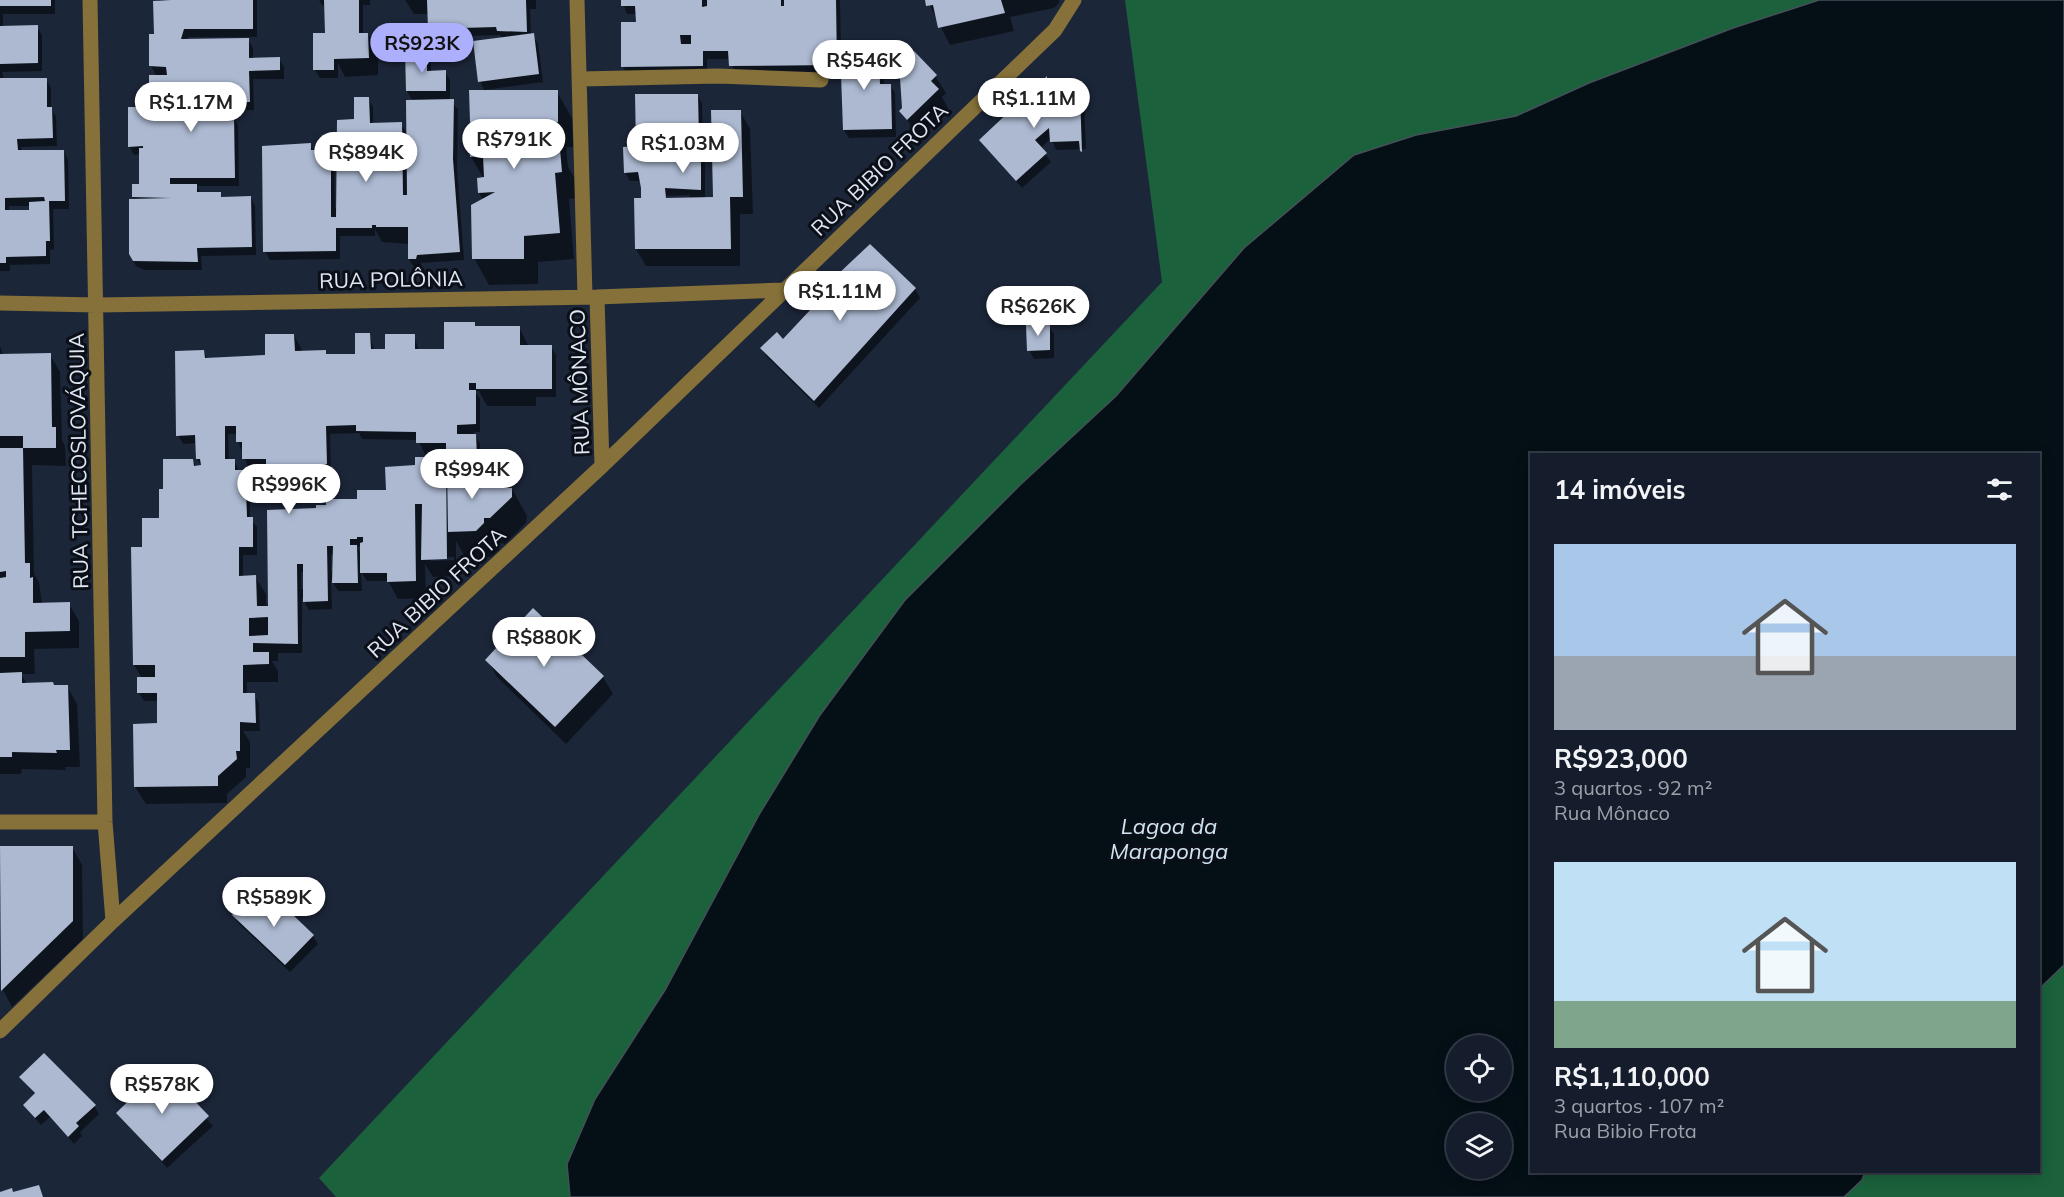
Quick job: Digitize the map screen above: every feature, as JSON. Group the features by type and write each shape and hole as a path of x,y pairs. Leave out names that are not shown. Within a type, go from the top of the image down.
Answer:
{"street":[{"name":"RUA TCHECOSLOVÁQUIA","path":"90,0 105,822 113,921"},
{"name":"RUA MÔNACO","path":"577,0 591,296 602,466"},
{"name":"RUA BIBIO FROTA","path":"0,1031 113,921 602,466 1055,30 1074,0"},
{"path":"581,79 718,76 821,80"},
{"name":"RUA POLÔNIA","path":"0,303 96,305 591,296 783,290"},
{"path":"0,822 105,822"}],"green space":[{"path":"1125,0 1819,0 1733,28 1589,83 1516,116 1417,135 1244,248 1116,396 905,600 820,715 760,813 665,990 595,1099 567,1164 570,1197 336,1197 319,1178 1162,282"},
{"path":"2064,965 2064,1197 1844,1197 1862,1180 1865,1173 2040,1173 2040,988"}],"water":[{"name":"Lagoa da Maraponga","path":"1819,0 2064,0 2064,965 2040,988 2040,453 1530,453 1530,1173 1865,1173 1862,1180 1844,1197 570,1197 567,1164 595,1099 665,990 760,813 820,715 905,600 1019,486 1116,396 1244,248 1354,155 1416,135 1516,116 1589,83 1733,28"}],"building":[{"path":"0,0 51,0 51,6 0,6"},
{"path":"253,0 253,29 184,29 181,39 249,38 249,58 280,57 280,70 249,71 250,102 182,103 182,113 224,113 224,116 234,116 235,178 170,178 170,184 197,184 197,192 221,192 221,197 251,196 252,247 197,248 198,262 133,261 129,254 129,199 171,198 132,197 132,184 139,184 139,148 143,146 128,147 128,107 149,107 149,75 167,75 166,67 149,66 149,34 154,34 153,1"},
{"path":"324,0 359,0 359,33 368,33 369,58 334,59 334,70 313,70 313,33 325,33"},
{"path":"427,0 526,0 527,32 497,31 496,27 428,29"},
{"path":"621,0 702,0 702,7 707,6 707,0 781,0 781,6 784,6 784,0 836,0 837,65 729,66 728,51 703,51 703,66 621,67 621,22 636,22 635,6 621,6","holes":["680,35 691,35 691,44 681,44"]},
{"path":"925,0 1001,0 1005,13 938,28 933,5 926,6"},
{"path":"38,25 38,63 0,64 0,26"},
{"path":"534,33 539,74 478,82 473,41"},
{"path":"840,47 879,47 880,84 891,84 892,129 843,130"},
{"path":"405,50 427,50 427,71 446,70 446,91 406,91"},
{"path":"914,51 937,75 931,81 939,89 907,120 899,111 902,108 899,63"},
{"path":"1047,76 1048,94 1080,93 1082,152 1079,141 1050,142 1049,128 1035,140 1047,153 1016,181 979,140"},
{"path":"0,78 47,78 47,107 52,107 53,138 17,139 18,150 64,150 65,201 49,201 50,241 46,241 46,256 6,257 6,263 0,263","holes":["44,197 45,201 29,202 29,210 5,210 5,198"]},
{"path":"469,90 558,90 558,122 552,122 556,150 560,149 562,172 555,173 560,233 524,236 524,259 472,259 471,205 495,192 478,193 477,178 484,177 483,156 470,157 468,127 502,124 470,122"},
{"path":"635,94 698,94 699,138 682,138 682,146 701,146 701,190 665,188 666,198 713,197 711,110 741,110 743,197 730,197 731,249 635,249 634,198 641,198 641,188 638,172 624,173 623,147 636,146"},
{"path":"354,97 369,97 370,123 402,122 403,195 407,195 406,100 454,99 453,159 460,252 417,255 416,259 408,259 408,227 372,225 372,228 336,228 336,251 263,252 262,146 311,143 311,150 331,150 331,217 336,217 337,120 354,119"},
{"path":"870,244 916,288 814,401 760,348 777,332 783,339 840,278 836,276"},
{"path":"444,322 475,322 475,326 520,326 520,345 552,345 552,389 476,389 476,383 469,383 469,390 476,390 476,424 457,425 457,434 476,434 477,457 446,457 447,559 421,560 422,504 415,504 416,581 387,582 387,573 360,573 360,543 363,542 363,537 357,537 357,539 350,539 350,545 357,545 358,583 332,583 333,546 327,546 328,601 303,602 303,564 297,564 298,644 253,643 253,652 269,652 269,664 243,665 243,693 255,693 256,723 240,722 240,751 236,751 237,759 218,776 218,786 134,787 133,724 157,723 157,693 137,693 137,677 155,677 155,665 133,665 131,547 142,547 142,518 159,518 159,489 163,489 163,459 193,459 194,466 201,465 200,459 196,459 195,435 176,436 175,351 204,350 205,358 265,355 265,334 294,334 295,351 326,350 326,354 355,354 355,333 370,333 371,349 385,349 385,334 415,334 415,349 444,349","holes":["356,425 356,431 416,432 416,443 446,443 446,457 415,457 415,465 385,467 386,490 357,490 357,499 326,499 326,505 316,505 316,508 267,510 268,606 257,606 256,575 239,576 239,547 253,547 253,517 247,517 246,489 253,489 253,470 235,470 235,459 225,459 225,426 236,426 236,442 242,442 242,459 266,459 266,472 296,472 296,465 327,464 326,426","268,617 268,635 249,636 249,618"]},
{"path":"1050,324 1050,350 1027,351 1026,325"},
{"path":"51,353 52,427 56,427 56,448 23,448 23,436 0,436 0,354"},
{"path":"0,448 23,448 25,563 30,563 30,578 33,577 33,603 70,602 70,631 25,632 25,657 0,657 0,578 6,577 6,571 0,572"},
{"path":"447,468 482,468 482,488 512,488 512,497 490,518 484,518 484,523 476,531 448,532"},
{"path":"533,608 604,676 555,727 485,660"},
{"path":"22,672 22,683 53,682 54,685 68,685 70,750 56,750 57,753 12,752 12,757 0,757 0,673"},
{"path":"0,846 73,846 73,921 1,991"},
{"path":"272,895 314,935 285,965 232,915 248,898 259,909"},
{"path":"44,1053 96,1105 76,1123 79,1126 68,1137 44,1110 35,1118 23,1105 35,1093 19,1077"},
{"path":"163,1068 209,1116 162,1161 116,1113"},
{"path":"39,1185 43,1197 0,1197 0,1192 12,1188 13,1192"}]}
